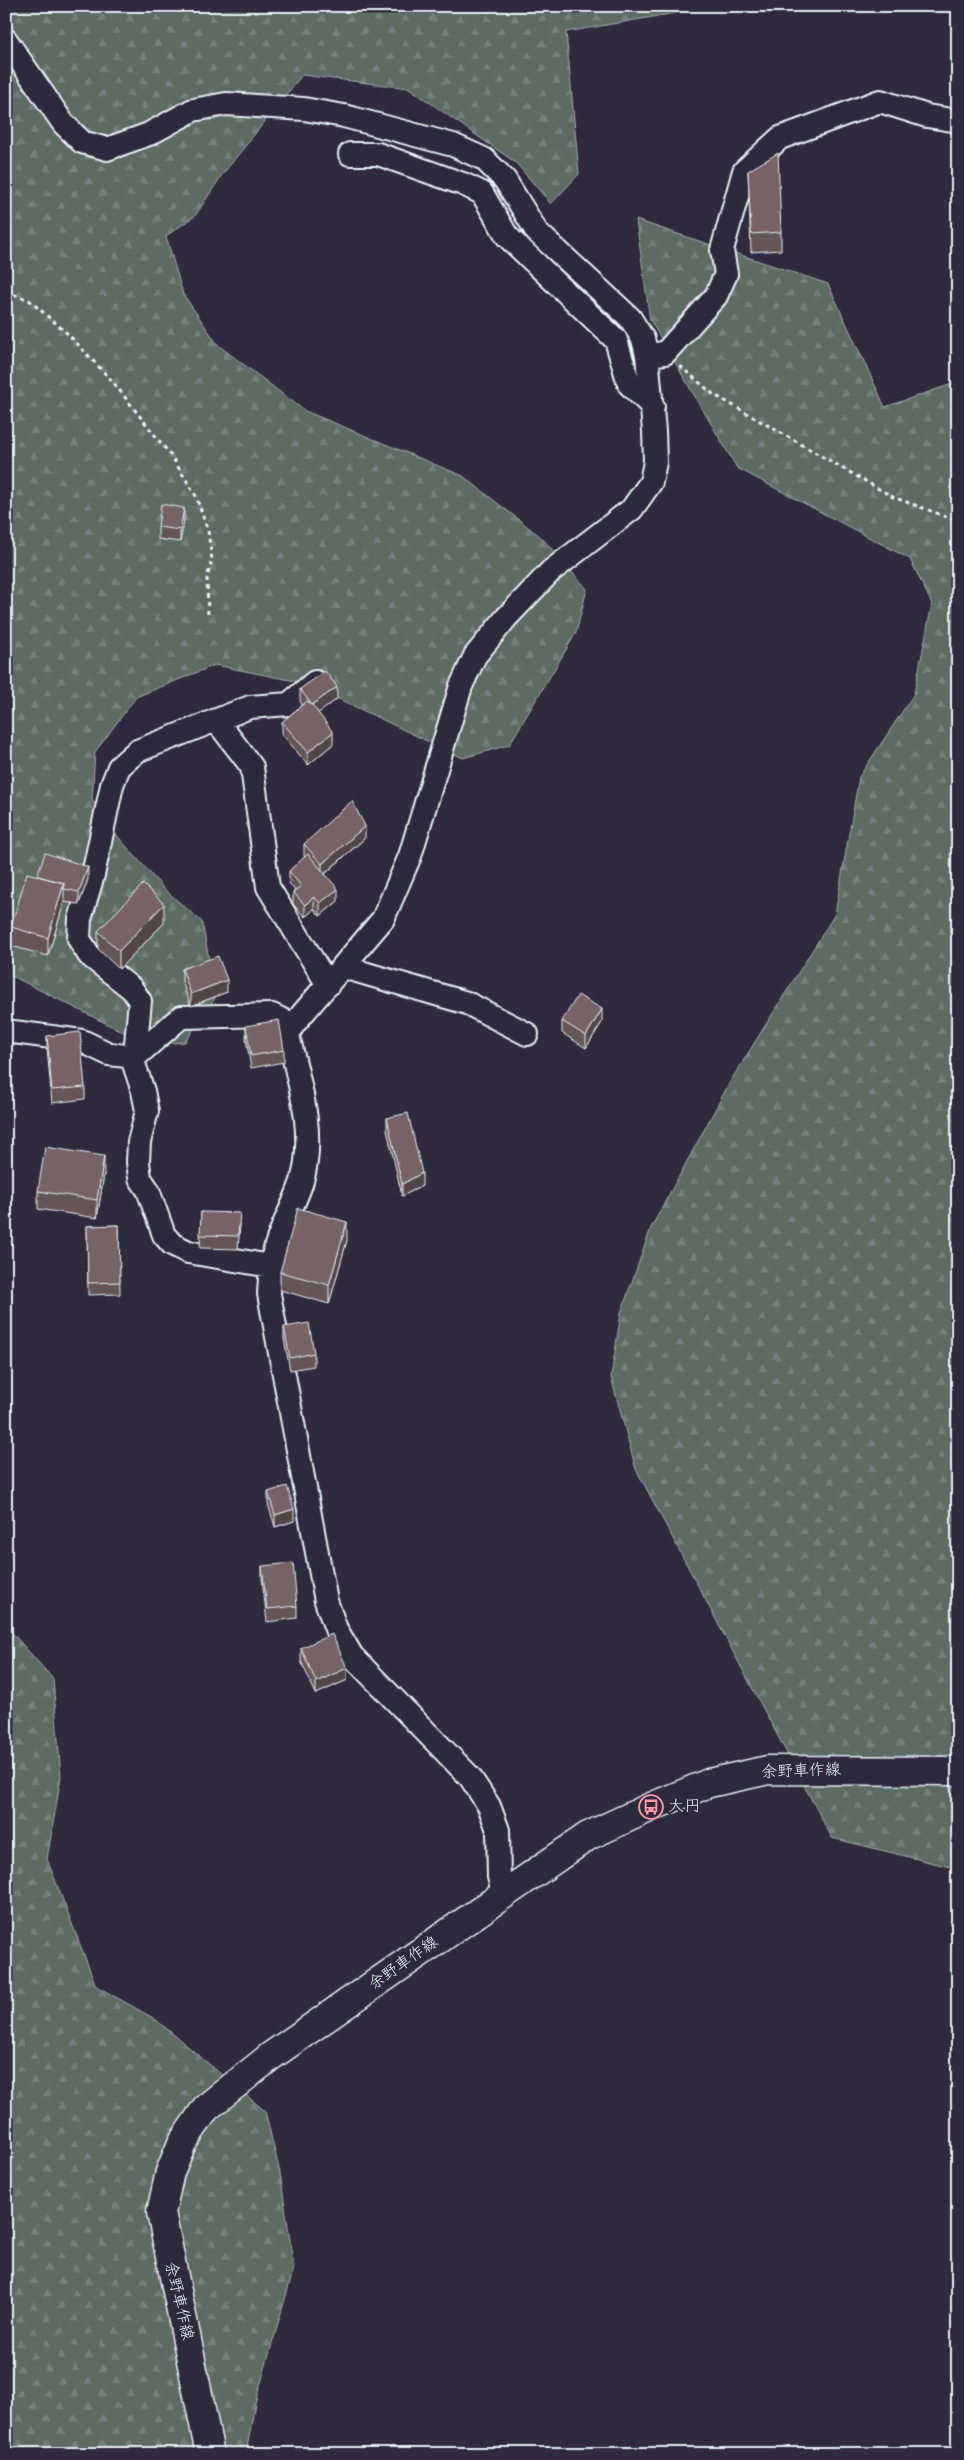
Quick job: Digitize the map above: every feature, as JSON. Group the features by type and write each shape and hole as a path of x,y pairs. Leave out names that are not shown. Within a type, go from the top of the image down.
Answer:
{"main road":[{"name":"余野車作線","path":"210,2454 161,2212 170,2172 182,2144 206,2108 271,2056 588,1836 709,1783 768,1770 958,1771"}],"street":[{"path":"6,40 63,123 82,142 107,150 149,134 193,110 226,104 304,109 344,116 453,145 484,159 505,180 537,232 630,318 656,354 653,407 656,462 651,482 632,509 551,571 506,618 475,656 462,686 410,856 383,919 293,1025 288,1035 308,1121 306,1151 302,1181 275,1248 271,1266 269,1294 326,1600 336,1629 352,1656 470,1777 489,1806 498,1830 499,1877 504,1894"},
{"path":"656,354 716,296 726,274 722,250 744,171 780,138 880,101 927,116 958,121"},
{"path":"350,154 378,154 463,184 482,194 507,236 616,340 629,384 653,407"},
{"path":"271,1266 188,1252 172,1244 164,1235 148,1190 140,1178 138,1142 147,1112 144,1091 134,1064 140,1001 132,989 89,955 79,939 80,919 94,875 112,784 119,767 137,751 250,707 289,704 315,682"},
{"path":"216,720 252,767 268,887 328,985"},
{"path":"343,967 467,1003 527,1034"},
{"path":"6,1031 82,1041 108,1054 135,1057 181,1017 272,1015 293,1025"}],"path":[{"path":"6,292 30,300 68,334 113,382 172,457 191,488 208,531 212,560 207,578 208,616"},
{"path":"656,354 713,394 893,497 958,521"}],"green space":[{"path":"6,6 716,6 566,32 579,174 551,204 516,163 409,88 302,75 222,175 195,216 166,236 183,294 218,345 305,411 463,476 542,538 587,589 576,633 509,745 463,758 305,683 215,665 136,697 95,752 92,800 119,838 164,889 202,922 216,997 185,1042 149,1045 6,973"},
{"path":"636,220 828,284 885,407 958,382 958,1869 832,1838 636,1469 611,1377 621,1313 651,1228 730,1082 835,914 859,777 914,694 932,604 910,559 737,468 650,320"},
{"path":"6,1626 53,1679 61,1777 47,1859 96,1986 155,2019 265,2111 280,2173 294,2268 255,2403 246,2454 6,2454"}],"building":[{"path":"778,153 781,232 751,234 748,171"},
{"path":"161,504 184,508 180,530 158,527"},
{"path":"325,671 337,687 312,705 300,689"},
{"path":"307,701 333,732 308,752 282,722"},
{"path":"352,801 365,826 322,864 304,844"},
{"path":"45,853 88,867 79,892 64,889 64,883 37,876"},
{"path":"308,854 338,889 320,903 314,897 305,905 293,892 301,886 289,871"},
{"path":"27,873 64,883 48,938 11,927"},
{"path":"143,884 164,904 119,951 98,931"},
{"path":"218,956 227,980 191,994 182,969"},
{"path":"578,995 602,1009 586,1036 562,1021"},
{"path":"279,1020 284,1050 251,1056 246,1026"},
{"path":"80,1032 85,1087 52,1090 47,1036"},
{"path":"408,1113 422,1173 402,1184 387,1118"},
{"path":"45,1147 104,1156 97,1200 38,1191"},
{"path":"298,1208 347,1222 329,1285 280,1272"},
{"path":"201,1212 240,1213 238,1236 200,1235"},
{"path":"119,1225 120,1282 88,1283 87,1226"},
{"path":"309,1323 314,1353 290,1358 284,1327"},
{"path":"287,1486 294,1509 275,1515 268,1492"},
{"path":"293,1563 297,1606 267,1609 262,1566"},
{"path":"332,1634 347,1668 316,1682 301,1648"}],"place":[{"name":"大円","path":"651,1807"}]}
